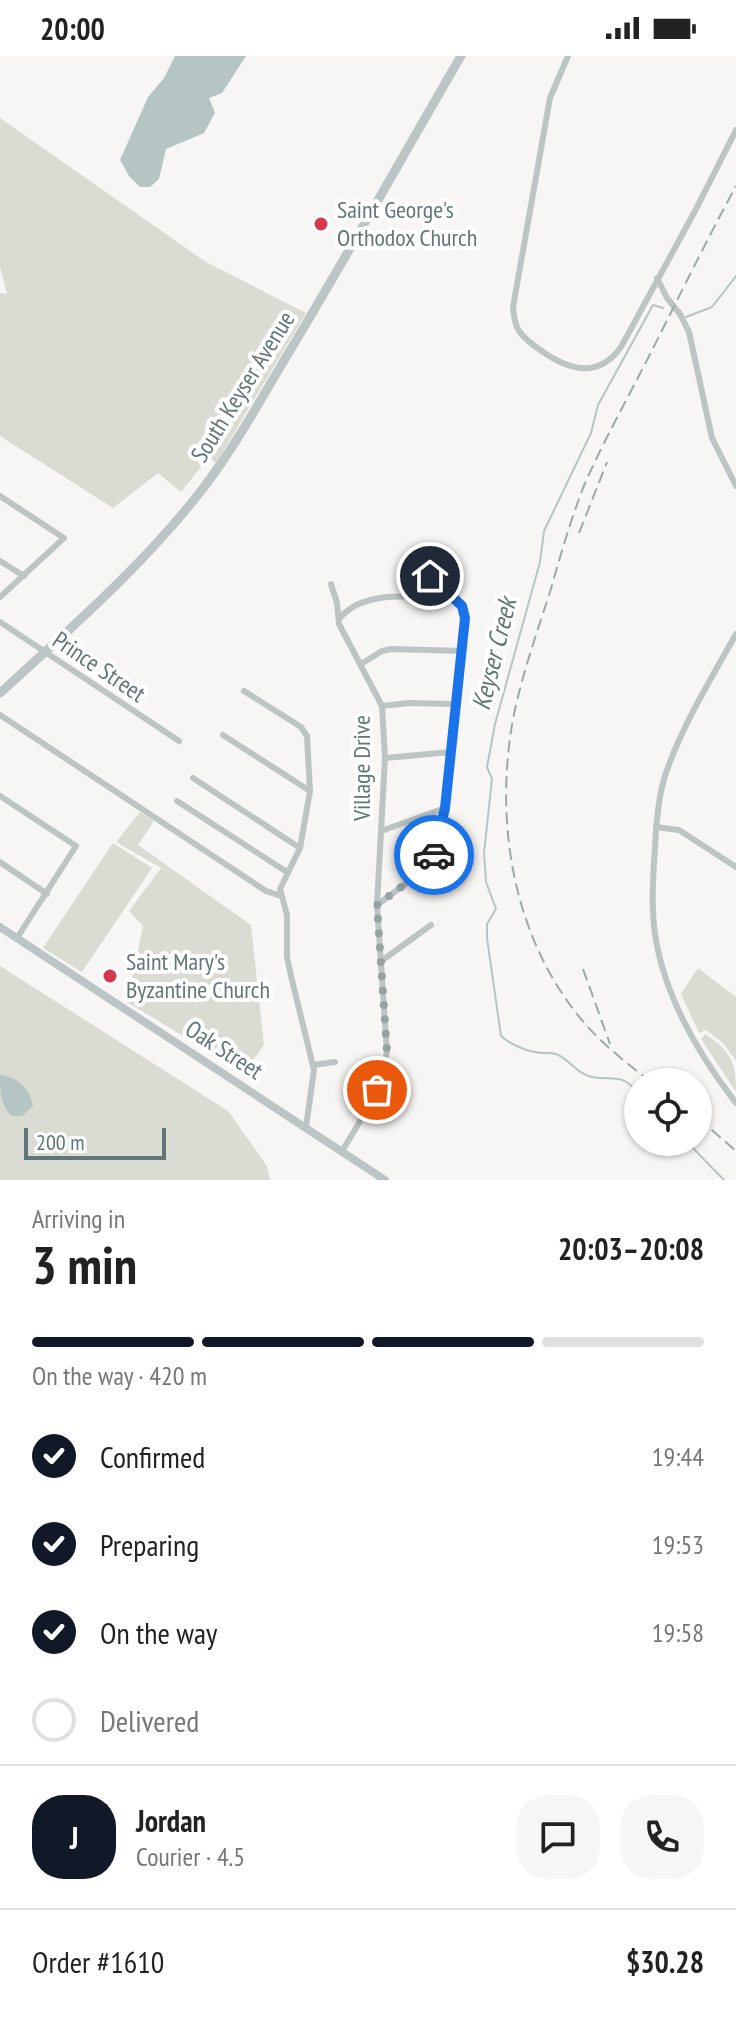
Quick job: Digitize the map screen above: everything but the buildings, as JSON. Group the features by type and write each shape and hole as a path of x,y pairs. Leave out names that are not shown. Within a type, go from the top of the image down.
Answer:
{"main road":[{"name":"South Keyser Avenue","path":"0,693 145,556 206,485 300,334 461,56"}],"street":[{"path":"568,56 550,98 513,307 518,329 525,339 570,367 595,367 616,354 736,130"},
{"path":"657,278 689,332 712,438 736,486"},
{"path":"647,297 658,295 667,298"},
{"path":"0,496 64,538 0,597"},
{"path":"0,561 24,576"},
{"path":"377,905 412,879 435,854 445,808 465,618 462,606 430,576"},
{"name":"Village Drive","path":"331,584 342,632 382,706 385,758 377,905 387,1052 372,1103 342,1151"},
{"path":"340,618 348,608 368,599 452,598"},
{"name":"Prince Street","path":"0,622 179,741"},
{"path":"736,634 693,713 665,776 656,827 652,882 655,934 667,978 692,1038 736,1103"},
{"path":"361,664 391,649 463,651"},
{"path":"244,691 301,727 307,736 310,791 300,848 281,885 287,915 289,967 313,1065 306,1127"},
{"path":"382,706 455,704"},
{"path":"0,715 266,891 281,896"},
{"path":"223,735 310,791"},
{"path":"385,758 451,752"},
{"path":"193,778 300,848"},
{"path":"0,796 76,846 17,938"},
{"path":"177,801 287,872"},
{"path":"381,831 445,808"},
{"path":"656,827 679,830 736,867"},
{"path":"0,862 47,894"},
{"path":"380,962 431,925"},
{"name":"Oak Street","path":"0,927 385,1180"},
{"path":"313,1065 335,1062"}],"shaded area":[{"path":"175,56 246,56 222,93 209,98 215,113 204,133 166,149 159,179 150,187 140,187 120,160 148,97 164,78"},
{"path":"0,118 206,262 306,313 216,463 209,457 181,492 158,473 113,508 0,436 0,293 7,294 0,267"},
{"path":"140,812 154,821 138,845 251,925 264,1045 244,1073 127,1002 143,926 129,911 161,868 116,842"},
{"path":"113,843 152,868 82,972 43,948"},
{"path":"0,966 228,1111 267,1166 270,1180 0,1180"},
{"path":"698,968 736,997 736,1061 723,1043 706,1030 699,1033 681,994"},
{"path":"705,1034 721,1046 730,1058 736,1092 701,1039"},
{"path":"0,1075 22,1084 29,1094 33,1106 22,1116 11,1116 5,1106"}],"waterway":[{"name":"Keyser Creek","path":"686,317 712,307 736,276"},
{"name":"Keyser Creek","path":"624,1082 587,1075 558,1055 526,1050 501,1036 487,938 487,924 496,909 486,882 484,853 492,779 487,767 495,724 540,562 544,531 591,433 598,405 653,305 663,308"},
{"name":"Keyser Creek","path":"701,1156 724,1180"}],"railway":[{"path":"634,1068 587,1026 562,993 541,957 526,919 508,838 508,755 514,714 530,652 583,488 736,186"},
{"path":"579,533 607,462"},
{"path":"583,969 610,1044"},
{"path":"712,1130 736,1151"}],"way so far":[{"path":"377,1090 387,1052 377,905 412,879 434,855"}],"place":[{"name":"Saint George's Orthodox Church","path":"321,224"},
{"name":"Saint Mary's Byzantine Church","path":"110,976"}],"route":[{"path":"430,576 458,601 465,618 445,808 434,855"}]}
